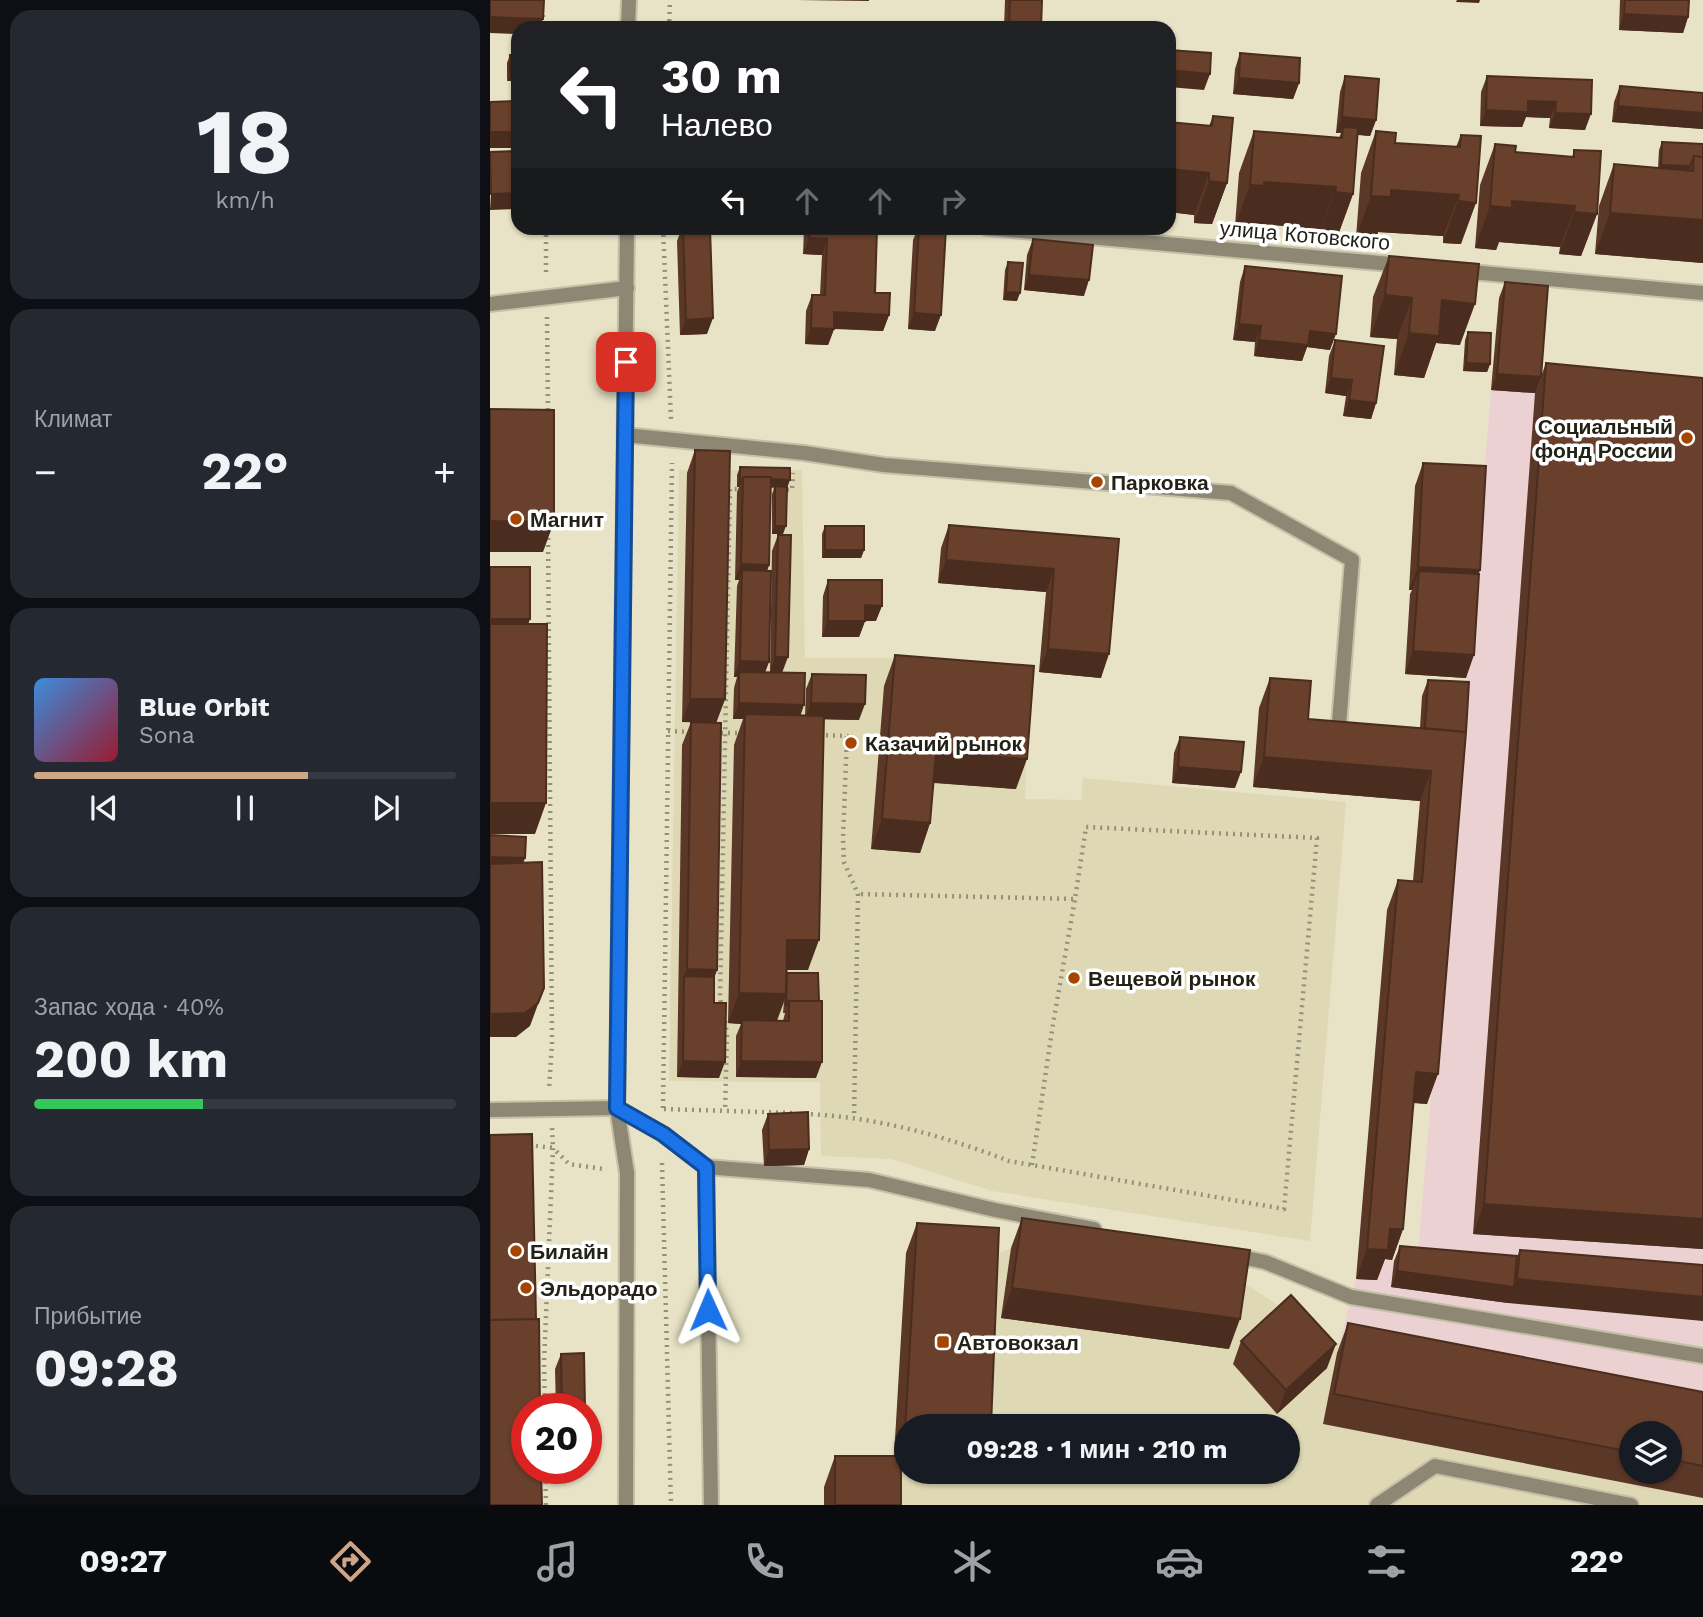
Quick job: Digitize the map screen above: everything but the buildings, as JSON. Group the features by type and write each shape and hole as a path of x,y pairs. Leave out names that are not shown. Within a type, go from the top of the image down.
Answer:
{"street":[{"path":"628,21 629,0"},
{"path":"626,1505 627,1173 617,1108 627,235"},
{"name":"улица Котовского","path":"1064,235 1414,267"},
{"path":"1441,269 1703,293"},
{"path":"490,304 627,288"},
{"path":"625,435 793,452 884,465 1231,493 1352,560 1338,737"},
{"path":"490,1110 617,1108 663,1134 706,1167 869,1180 995,1210 1103,1231"},
{"path":"706,1167 711,1505"},
{"path":"1211,1252 1265,1262 1351,1297 1703,1356"},
{"path":"1377,1505 1435,1465 1631,1505"}],"path":[{"path":"669,21 670,0"},
{"path":"543,9 543,21"},
{"path":"546,235 548,422"},
{"path":"663,235 672,438 663,1108 671,1505"},
{"path":"725,1111 727,1034 720,998 730,489 792,490 793,452"},
{"path":"545,1393 554,1135 547,1108 552,1044 548,519"},
{"path":"668,732 696,732"},
{"path":"710,733 751,734"},
{"path":"806,735 847,736 842,839 844,862 858,894 854,1117"},
{"path":"663,1108 854,1117 975,1148 1009,1161 1284,1209 1317,838 1086,827 1032,1165"},
{"path":"858,894 1075,900"},
{"path":"518,1144 553,1148 569,1164 605,1169"},
{"path":"545,1484 546,1505"}],"shaded area":[{"path":"1499,298 1543,301 1535,393 1703,409 1703,1289 1417,1264"},
{"name":"Вещевой рынок","path":"679,470 802,470 805,658 911,658 1028,690 1025,799 1081,800 1083,778 1346,802 1310,1241 992,1191 891,1159 821,1156 820,1082 669,1081"},
{"path":"1011,1248 1239,1280 1339,1344 1337,1353 1703,1424 1703,1505 890,1505 894,1460 894,1484 1300,1484 1300,1414 982,1414 988,1259"},
{"path":"1379,1259 1394,1261 1391,1286 1508,1303 1703,1321 1703,1424 1337,1353 1356,1279"}],"place":[{"name":"Социальный фонд России","path":"1687,438"},
{"name":"Парковка","path":"1097,482"},
{"name":"Магнит","path":"516,519"},
{"name":"Казачий рынок","path":"851,743"},
{"name":"Вещевой рынок","path":"1074,978"},
{"name":"Билайн","path":"516,1251"},
{"name":"Эльдорадо","path":"526,1288"},
{"name":"Автовокзал","path":"943,1342"}],"route":[{"path":"626,362 617,1108 663,1134 706,1167 708,1310"}]}
